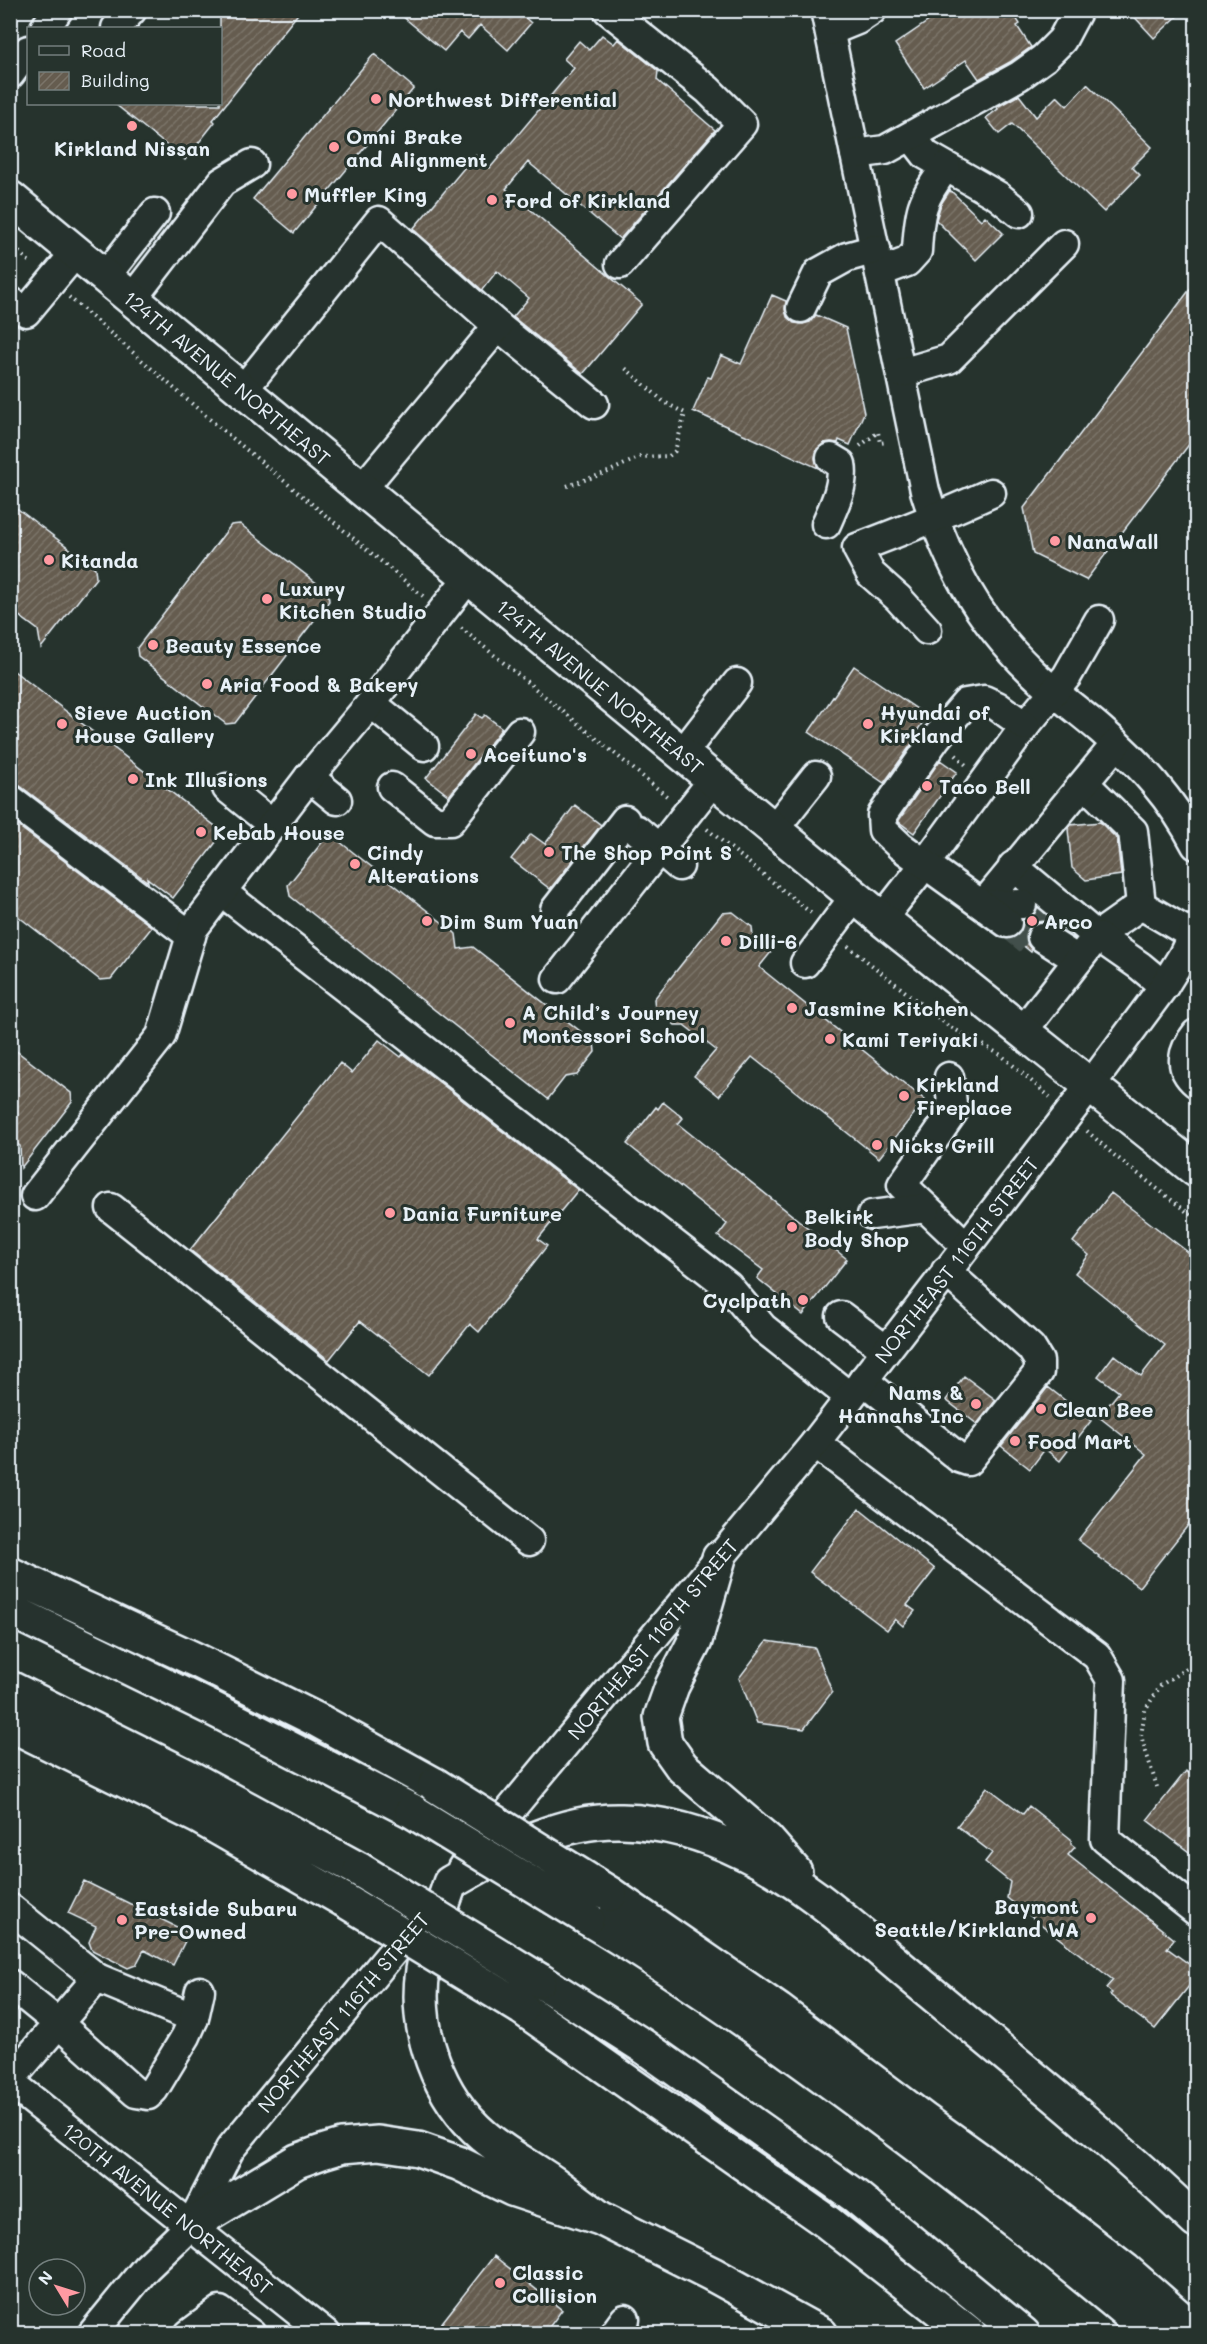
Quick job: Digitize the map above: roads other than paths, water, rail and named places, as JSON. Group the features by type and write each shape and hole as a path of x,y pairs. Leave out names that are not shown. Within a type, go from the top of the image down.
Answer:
{"main road":[{"name":"124TH AVENUE NORTHEAST","path":"10,198 882,919 1197,1170"},
{"path":"719,1558 695,1641 672,1686 661,1717 665,1743 682,1767 767,1840 824,1905"},
{"path":"10,1574 196,1660 309,1716 435,1785 610,1894 778,2010 1023,2191 1125,2270 1197,2332"},
{"path":"10,1610 213,1709 412,1811 587,1918 745,2020 883,2119 1024,2228 1154,2334"},
{"path":"10,1688 187,1776 360,1870 643,2046 855,2196 1023,2334"},
{"path":"10,1724 199,1817 344,1900 522,2008 826,2222 970,2334"},
{"path":"600,2218 483,2135 456,2104 434,2066 425,2035 421,2007 423,1974 450,1883 519,1844 562,1828 597,1821 624,1821 665,1825 712,1839 745,1853 780,1873 824,1905 1007,2056 1159,2186 1197,2222"},
{"path":"191,2225 297,2161 342,2146 378,2143 418,2149 458,2163 512,2189 600,2218 712,2274 820,2334"}],"street":[{"path":"46,27 58,10"},
{"path":"608,10 708,90 742,124 620,264"},
{"path":"872,10 857,20 828,21 925,491 945,550 965,589 1008,647 1031,672 1116,744 1189,818 1197,845"},
{"path":"855,154 885,150 912,137 1019,75 1044,58 1062,40 1078,10"},
{"path":"10,74 27,51"},
{"path":"912,137 926,155 998,196 1019,213"},
{"path":"132,299 222,182 252,164"},
{"path":"801,308 818,273 847,257 907,262 917,251 919,215 926,196 946,167"},
{"path":"105,277 154,213"},
{"path":"242,392 379,221 498,326 594,404"},
{"path":"901,373 949,359 1064,244"},
{"path":"10,301 26,312 76,252"},
{"path":"362,489 498,326"},
{"path":"826,524 836,500 843,473 841,464 831,458"},
{"path":"927,630 872,574 857,548 906,527 934,519 991,493"},
{"path":"35,1196 161,1036 193,929 309,777 371,703 468,578"},
{"path":"882,919 925,864 1025,726 1074,667 1099,620"},
{"path":"682,754 737,683"},
{"path":"1018,909 983,905 900,846 883,830 882,815 930,747 966,703 984,700 997,706 1025,726"},
{"path":"371,703 424,746"},
{"path":"392,787 435,821 450,821 520,732"},
{"path":"983,905 1116,744"},
{"path":"774,829 816,776"},
{"path":"309,777 337,800"},
{"path":"557,979 669,857 686,812 714,779"},
{"path":"1085,784 1133,831 1141,905"},
{"path":"227,788 273,825"},
{"path":"10,799 191,936"},
{"path":"555,910 631,825 669,857"},
{"path":"1013,866 1097,936 1134,961 1164,986"},
{"path":"222,892 720,1279 763,1328 959,1458 968,1461 1039,1372 1039,1361 1031,1348 946,1271"},
{"path":"805,963 855,896"},
{"path":"1141,905 1195,932"},
{"path":"1022,1032 1074,958 1097,936 1141,905"},
{"path":"1046,932 1074,958"},
{"name":"NORTHEAST 116TH STREET","path":"98,2327 146,2268 191,2225 230,2149 815,1443 1090,1086 1164,986 1195,932"},
{"path":"1197,1034 1185,1047 1184,1059 1192,1079 1197,1083"},
{"path":"949,1077 953,1112 902,1185 966,1246"},
{"path":"111,1208 529,1541"},
{"path":"872,1215 926,1208"},
{"path":"841,1316 886,1350"},
{"path":"815,1443 1097,1656 1111,1680 1105,1839 1197,1911"},
{"path":"10,1908 97,1978 197,2004 186,2036 148,2095 136,2093 58,2023 10,1984"},
{"path":"10,2081 97,1978"},
{"name":"120TH AVENUE NORTHEAST","path":"10,2081 326,2334"},
{"path":"189,2334 220,2311 251,2334"}],"waterway":[{"path":"10,2324 16,2334"}],"tunnel":[{"path":"1022,904 1050,927"},
{"path":"1007,923 1035,946"}],"place":[{"name":"Northwest Differential","path":"376,99"},
{"name":"Kirkland Nissan","path":"132,126"},
{"name":"Omni Brake and Alignment","path":"334,147"},
{"name":"Muffler King","path":"292,194"},
{"name":"Ford of Kirkland","path":"492,200"},
{"name":"NanaWall","path":"1055,541"},
{"name":"Kitanda","path":"49,560"},
{"name":"Luxury Kitchen Studio","path":"267,599"},
{"name":"Beauty Essence","path":"153,645"},
{"name":"Aria Food & Bakery","path":"207,684"},
{"name":"Sieve Auction House Gallery","path":"62,724"},
{"name":"Hyundai of Kirkland","path":"868,724"},
{"name":"Aceituno's","path":"471,754"},
{"name":"Ink Illusions","path":"133,779"},
{"name":"Taco Bell","path":"927,786"},
{"name":"Kebab House","path":"201,832"},
{"name":"The Shop Point S","path":"549,852"},
{"name":"Cindy Alterations","path":"355,864"},
{"name":"Dim Sum Yuan","path":"427,921"},
{"name":"Arco","path":"1032,921"},
{"name":"Dilli-6","path":"726,941"},
{"name":"Jasmine Kitchen","path":"792,1008"},
{"name":"A Child’s Journey Montessori School","path":"510,1023"},
{"name":"Kami Teriyaki","path":"830,1039"},
{"name":"Kirkland Fireplace","path":"904,1096"},
{"name":"Nicks Grill","path":"877,1145"},
{"name":"Dania Furniture","path":"390,1213"},
{"name":"Belkirk Body Shop","path":"792,1227"},
{"name":"Cyclpath","path":"803,1300"},
{"name":"Nams & Hannahs Inc","path":"976,1404"},
{"name":"Clean Bee","path":"1041,1409"},
{"name":"Food Mart","path":"1015,1441"},
{"name":"Baymont Seattle/Kirkland WA","path":"1091,1918"},
{"name":"Eastside Subaru Pre-Owned","path":"122,1920"},
{"name":"Classic Collision","path":"500,2283"}]}
